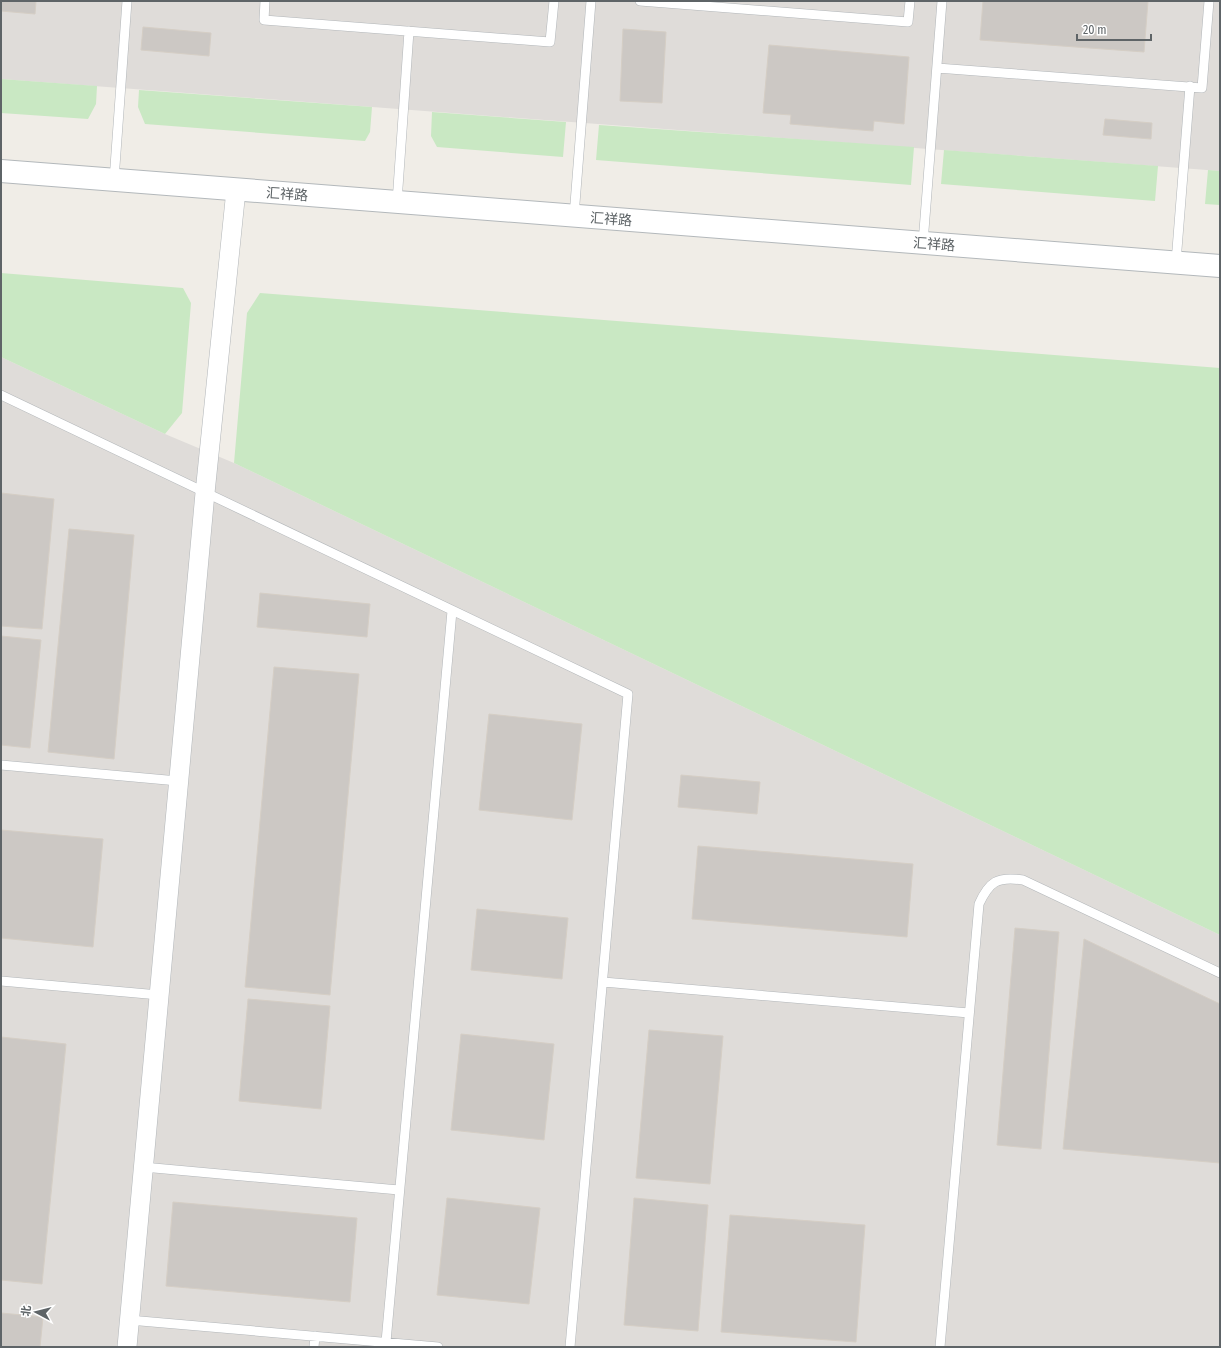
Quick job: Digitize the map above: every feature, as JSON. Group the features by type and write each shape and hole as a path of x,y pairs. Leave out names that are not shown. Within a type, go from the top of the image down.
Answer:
{"main road":[{"name":"汇祥路","path":"1,171 1220,266"}],"street":[{"path":"127,1347 205,493 236,190"}],"lane":[{"path":"114,180 127,1"},
{"path":"266,1 264,20 550,42 554,1"},
{"path":"574,216 591,1"},
{"path":"640,1 908,22 910,1"},
{"path":"923,243 942,1"},
{"path":"937,68 1202,88 1209,1"},
{"path":"397,202 409,31"},
{"path":"1176,263 1190,86"},
{"path":"1,395 628,694 570,1347"},
{"path":"386,1342 452,611"},
{"path":"1,765 178,781"},
{"path":"940,1347 979,904 986,889 998,880 1010,878 1023,880 1220,973"},
{"path":"1,981 159,995"},
{"path":"603,982 969,1013"},
{"path":"143,1167 399,1190"},
{"path":"129,1320 438,1347"},
{"path":"314,1347 315,1336"}],"shaded area":[{"path":"1,1 1220,1 1220,171 1,79"},
{"path":"1,357 165,434 234,463 1220,935 1220,1347 1,1347"}],"green space":[{"path":"1,79 97,86 96,104 88,119 1,113"},
{"path":"139,90 372,107 370,132 365,141 145,124 138,107"},
{"path":"432,112 566,122 563,157 437,147 431,136"},
{"path":"599,125 914,147 911,185 596,160"},
{"path":"944,150 1158,166 1155,201 941,184"},
{"path":"1208,170 1220,171 1220,205 1205,204"},
{"path":"1,273 183,288 191,303 182,413 165,434 1,357"},
{"path":"260,293 1220,368 1220,935 234,463 247,313"}],"building":[{"path":"1,1 36,1 35,14 1,11"},
{"path":"983,1 1148,1 1144,52 980,40"},
{"path":"143,27 211,33 209,56 141,50"},
{"path":"623,29 666,32 662,103 620,101"},
{"path":"769,45 909,57 904,124 874,121 873,131 790,124 791,115 763,113"},
{"path":"1105,119 1152,123 1151,139 1103,135"},
{"path":"1,493 54,499 42,629 1,626"},
{"path":"69,529 134,535 114,759 48,752"},
{"path":"260,593 370,604 367,637 257,627"},
{"path":"1,636 41,640 30,748 1,745"},
{"path":"274,667 359,674 330,995 245,987"},
{"path":"489,714 582,724 572,820 479,810"},
{"path":"681,775 760,782 757,814 678,807"},
{"path":"1,830 103,839 93,947 1,938"},
{"path":"698,846 913,864 907,937 692,919"},
{"path":"477,909 568,918 562,979 471,970"},
{"path":"1015,928 1059,932 1041,1149 997,1145"},
{"path":"1084,939 1220,1004 1220,1163 1063,1149"},
{"path":"248,999 330,1006 321,1109 239,1101"},
{"path":"649,1030 723,1036 710,1184 636,1178"},
{"path":"461,1034 554,1044 544,1140 451,1130"},
{"path":"1,1037 66,1044 42,1284 1,1280"},
{"path":"447,1198 540,1208 529,1304 437,1295"},
{"path":"634,1198 708,1205 698,1331 624,1325"},
{"path":"173,1202 357,1218 350,1302 166,1286"},
{"path":"730,1215 865,1225 856,1342 721,1332"},
{"path":"1,1313 43,1317 40,1347 1,1347"}]}
